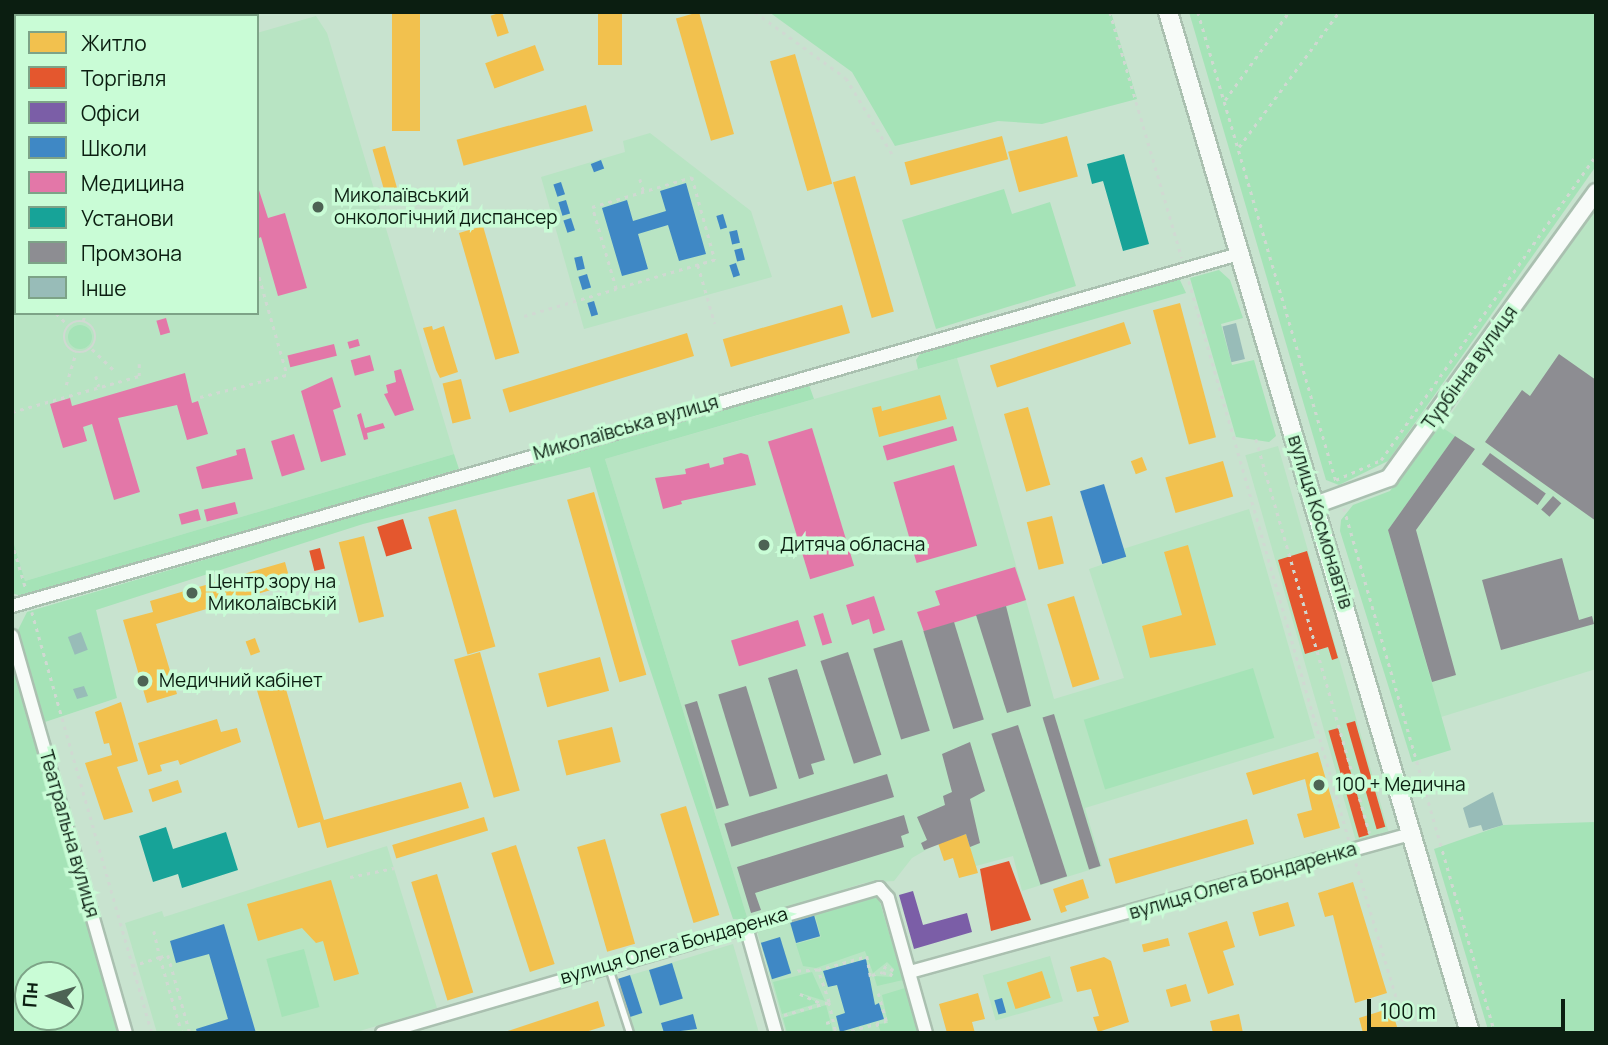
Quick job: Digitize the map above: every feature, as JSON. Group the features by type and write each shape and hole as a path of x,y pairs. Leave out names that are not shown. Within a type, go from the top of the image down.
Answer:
{"main road":[{"name":"вулиця Космонавтів","path":"1168,12 1414,832 1470,1033"}],"street":[{"name":"Турбінна вулиця","path":"1315,505 1388,478 1596,192"},
{"name":"Миколаївська вулиця","path":"12,606 1240,254"},
{"name":"Театральна вулиця","path":"12,636 126,1033"},
{"name":"вулиця Олега Бондаренка","path":"910,972 1414,832"},
{"name":"вулиця Олега Бондаренка","path":"382,1033 608,964 879,888 888,898 926,1033"},
{"path":"746,927 776,1033"}],"lane":[{"path":"608,964 630,1033"}],"path":[{"path":"755,12 846,78 894,157"},
{"path":"1110,12 1407,1033"},
{"path":"1198,12 1495,1033"},
{"path":"1224,101 1289,12"},
{"path":"1238,148 1339,12"},
{"path":"1336,480 1381,460 1596,155"},
{"path":"524,316 715,260 692,177 592,207 616,289"},
{"path":"640,178 644,192"},
{"path":"698,265 715,324"},
{"path":"200,397 289,374 259,276"},
{"path":"58,315 68,325"},
{"path":"83,320 84,315"},
{"path":"68,325 83,320"},
{"path":"83,320 95,333 91,348"},
{"path":"68,325 64,341 76,352"},
{"path":"76,352 91,348"},
{"path":"91,348 115,371"},
{"path":"66,385 76,352"},
{"path":"12,412 139,376 139,364"},
{"path":"96,376 99,387"},
{"path":"1256,439 1372,839"},
{"path":"12,542 152,1033"},
{"path":"350,877 394,868"},
{"path":"153,930 182,1033"},
{"path":"132,966 168,955 190,1033"},
{"path":"796,971 818,970 867,956 872,977 883,972"},
{"path":"818,970 836,1032"},
{"path":"843,1033 886,1021 878,993"},
{"path":"800,994 822,1004"},
{"path":"772,1019 829,1002"},
{"path":"826,1023 833,1021"},
{"path":"877,1023 880,1033"}],"shaded area":[{"path":"50,12 237,12 237,14"},
{"path":"769,12 1111,12 1137,99 1042,124 998,121 895,146 852,72"},
{"path":"1189,12 1596,12 1596,166 1388,461 1339,485 1326,480"},
{"name":"Миколаївський онкологічний диспансер","path":"316,16 327,33 454,454 25,581 12,537 12,100 14,315 259,315 259,32"},
{"path":"650,133 751,211 772,277 584,329 541,177 625,152 623,141"},
{"path":"1004,189 1012,214 1050,202 1076,286 936,329 902,220"},
{"path":"1596,205 1596,669 1441,717 1379,518"},
{"path":"1219,270 1230,280 1243,318 1221,324 1232,365 1254,360 1276,436 1269,442 1236,437 1190,278"},
{"path":"1179,278 1186,293 918,369 916,360 922,351"},
{"path":"75,325 85,325 92,332 92,342 85,349 75,349 68,342 68,332"},
{"path":"957,358 1054,699 1124,678 1089,569 1125,557 1123,549 1249,509 1315,738 1085,808 1102,866 1022,891 1013,856 976,866 938,843 912,858 894,881 864,883 748,920 605,459"},
{"path":"803,383 809,385 814,399 605,459 748,920 733,919 642,645 590,467 363,524 96,610 117,698 45,722 18,630 27,612"},
{"path":"1437,424 1455,436 1388,530 1451,750 1412,762 1340,531 1341,520 1353,505 1390,491"},
{"path":"1278,446 1389,831 1356,841 1245,455"},
{"path":"454,454 459,469 21,596 12,593 12,537 25,581"},
{"path":"12,666 120,1033 12,1033"},
{"path":"1253,668 1274,738 1105,790 1084,720"},
{"path":"1596,822 1596,1033 1489,1033 1434,849 1503,825"},
{"path":"387,846 437,1008 353,1033 157,1033 125,923 162,911 164,917"},
{"path":"878,895 919,1033 786,1033 757,931"},
{"path":"878,896 903,980 877,986 874,976 891,977 894,969 887,962 873,973 865,951 816,968 803,966 796,944 821,937 815,915"},
{"path":"733,944 759,1033 635,1033 618,979"},
{"path":"304,949 320,1007 282,1017 266,959"},
{"path":"1050,956 1063,1001 996,1020 983,975"},
{"path":"812,972 825,1001 800,993 818,1003 782,1014 773,982"},
{"path":"905,988 918,1033 881,1033 878,1024 888,1023 882,995"},
{"path":"826,1005 830,1020 826,1024 831,1023 833,1033 787,1033 783,1018"}],"building: Житло":[{"path":"392,12 420,12 420,131 392,131"},
{"path":"502,12 509,33 497,37 491,16"},
{"path":"598,12 622,12 622,65 598,65"},
{"path":"699,12 734,134 711,141 676,19"},
{"path":"12,17 14,34 12,45"},
{"path":"535,45 544,70 494,88 485,63"},
{"path":"795,54 832,184 807,191 770,61"},
{"path":"586,105 593,131 464,166 457,140"},
{"path":"1002,136 1008,159 911,185 904,162"},
{"path":"1067,136 1078,177 1019,192 1008,152"},
{"path":"385,146 399,196 387,200 373,150"},
{"path":"855,176 894,312 872,318 833,182"},
{"path":"483,226 519,353 495,360 459,233"},
{"path":"1180,303 1216,437 1189,445 1153,310"},
{"path":"842,305 850,333 731,367 723,339"},
{"path":"1124,322 1131,344 997,387 990,366"},
{"path":"432,326 433,330 444,326 458,372 440,378 423,328"},
{"path":"687,333 694,356 509,412 502,389"},
{"path":"461,379 471,419 452,423 443,384"},
{"path":"940,395 947,419 879,437 872,408 881,406 882,411"},
{"path":"1028,407 1050,485 1026,492 1004,414"},
{"path":"1142,457 1147,470 1136,474 1131,461"},
{"path":"1223,461 1233,497 1176,513 1165,478"},
{"path":"594,492 646,675 619,682 567,500"},
{"path":"456,509 495,646 468,654 428,517"},
{"path":"1052,516 1064,564 1039,570 1027,522"},
{"path":"364,536 384,617 359,623 339,542"},
{"path":"1188,545 1216,645 1150,658 1142,626 1182,615 1164,552"},
{"path":"285,562 291,584 156,624 177,694 147,703 123,620 153,612 150,601"},
{"path":"1074,596 1099,679 1073,687 1047,604"},
{"path":"255,638 260,652 251,656 246,641"},
{"path":"480,652 520,790 494,798 454,659"},
{"path":"600,657 609,691 547,707 538,674"},
{"path":"283,679 324,820 461,782 469,808 327,848 320,822 298,828 256,687"},
{"path":"121,702 138,761 117,767 133,812 104,820 85,763 112,755 109,743 104,744 95,712"},
{"path":"217,719 221,732 237,728 241,742 180,765 178,760 160,765 162,771 148,775 138,743"},
{"path":"612,727 621,762 566,775 558,741"},
{"path":"1318,752 1340,828 1304,838 1297,814 1312,810 1305,779 1253,795 1246,773"},
{"path":"178,780 182,792 153,802 149,790"},
{"path":"686,806 719,915 694,923 660,814"},
{"path":"484,817 488,830 396,858 392,845"},
{"path":"1247,819 1254,844 1116,884 1109,859"},
{"path":"966,834 978,873 959,878 953,858 944,861 938,843"},
{"path":"605,839 635,944 607,952 577,847"},
{"path":"516,845 555,964 530,972 491,853"},
{"path":"437,874 473,993 447,1000 411,882"},
{"path":"1083,879 1089,898 1065,906 1067,911 1061,913 1053,889"},
{"path":"331,880 359,974 334,981 323,941 316,943 302,928 258,941 247,904"},
{"path":"1353,882 1387,993 1355,1003 1333,915 1325,917 1318,893"},
{"path":"1288,902 1295,926 1259,936 1252,912"},
{"path":"1227,921 1235,947 1223,951 1234,985 1208,994 1188,933"},
{"path":"1168,938 1170,946 1144,952 1142,945"},
{"path":"1104,957 1111,961 1129,1022 1098,1032 1093,1017 1099,1016 1091,989 1077,992 1070,967"},
{"path":"1042,971 1051,998 1015,1009 1007,982"},
{"path":"1186,984 1191,1001 1171,1007 1166,990"},
{"path":"978,993 985,1019 972,1022 975,1033 947,1033 939,1004"},
{"path":"598,1001 605,1026 582,1033 502,1033"},
{"path":"1391,1008 1399,1033 1363,1033 1359,1018"},
{"path":"1239,1014 1243,1033 1213,1033 1210,1021"}],"building: Торгівля":[{"path":"403,519 412,549 386,557 377,527"},
{"path":"320,548 325,568 314,571 309,551"},
{"path":"1307,551 1338,658 1332,660 1328,647 1305,654 1278,560"},
{"path":"1355,721 1385,827 1377,829 1346,723"},
{"path":"1338,728 1369,835 1359,837 1328,731"},
{"path":"1009,861 1031,920 991,931 980,869"}],"building: Офіси":[{"path":"913,891 923,925 967,913 972,932 914,949 899,895"}],"building: Школи":[{"path":"601,160 604,168 594,172 591,164"},
{"path":"561,182 565,194 557,197 553,184"},
{"path":"686,183 706,254 679,261 668,225 638,234 648,269 622,276 602,208 627,200 633,221 666,211 660,191"},
{"path":"566,200 570,213 562,216 558,202"},
{"path":"723,214 727,227 720,229 716,216"},
{"path":"571,218 575,230 567,233 563,220"},
{"path":"737,230 740,243 732,244 729,232"},
{"path":"742,248 745,260 737,262 734,250"},
{"path":"582,256 585,269 577,270 574,258"},
{"path":"736,263 740,275 733,278 729,265"},
{"path":"587,274 591,287 582,290 578,277"},
{"path":"594,301 598,314 591,316 587,303"},
{"path":"1104,484 1126,557 1102,564 1080,491"},
{"path":"814,915 820,936 796,943 790,922"},
{"path":"224,924 256,1033 197,1033 196,1029 228,1019 209,954 176,963 170,941"},
{"path":"780,937 791,973 772,979 761,943"},
{"path":"866,959 875,1005 879,1003 884,1019 840,1032 836,1016 845,1013 837,985 828,987 823,971"},
{"path":"672,963 683,998 660,1005 649,970"},
{"path":"630,975 642,1013 630,1017 618,979"},
{"path":"1002,998 1006,1012 998,1015 994,1000"},
{"path":"693,1014 697,1029 664,1033 661,1023"}],"building: Медицина":[{"path":"259,190 268,218 285,213 307,288 278,296 261,237 259,238"},
{"path":"166,318 170,332 161,335 156,321"},
{"path":"358,339 360,346 349,349 347,342"},
{"path":"334,344 337,356 290,367 287,356"},
{"path":"370,355 374,370 355,376 351,360"},
{"path":"401,369 414,410 395,416 384,394 388,393 386,385 396,382 394,371"},
{"path":"185,373 192,403 198,401 208,434 187,440 177,405 118,418 140,492 114,500 92,424 83,427 87,441 63,448 50,404 70,398 72,406"},
{"path":"332,377 341,407 333,410 346,455 321,462 301,391"},
{"path":"361,413 365,428 383,423 385,428 367,433 368,439 364,440 357,415"},
{"path":"953,426 957,440 887,461 883,446"},
{"path":"812,428 854,566 810,579 768,441"},
{"path":"294,434 305,469 282,476 271,441"},
{"path":"245,448 253,479 202,489 196,467 237,455 236,450"},
{"name":"Дитяча обласна","path":"741,453 748,455 756,485 681,501 682,504 663,509 655,478 686,474 685,469 709,463 710,468 724,464 723,458"},
{"path":"954,465 977,546 917,563 893,482"},
{"path":"235,502 238,514 207,521 204,510"},
{"path":"198,509 201,520 182,525 179,514"},
{"path":"1015,567 1026,600 924,632 917,612 940,605 935,591"},
{"path":"874,596 885,630 873,634 869,619 852,625 846,605"},
{"path":"823,613 832,643 823,646 813,616"},
{"path":"798,620 806,646 739,666 731,640"}],"building: Установи":[{"path":"1124,154 1149,244 1123,251 1103,181 1092,184 1087,164"},
{"path":"166,827 173,849 226,832 238,870 182,888 178,874 153,882 139,836"}],"building: Промзона":[{"path":"50,12 87,12 75,14"},
{"path":"144,12 203,12 180,14 140,14"},
{"path":"1559,354 1596,380 1596,521 1485,442 1522,390 1530,396"},
{"path":"1455,436 1475,449 1416,530 1456,675 1432,682 1388,530"},
{"path":"1490,453 1546,494 1538,505 1482,464"},
{"path":"1553,496 1561,503 1549,517 1541,510"},
{"path":"1562,558 1579,620 1592,616 1594,624 1501,650 1482,580"},
{"path":"1006,606 1031,706 1007,713 976,615"},
{"path":"954,622 984,720 953,729 923,631"},
{"path":"902,640 930,731 901,740 873,649"},
{"path":"848,652 881,755 854,764 820,661"},
{"path":"797,669 825,760 811,764 814,774 799,779 768,678"},
{"path":"746,686 777,788 750,797 718,694"},
{"path":"697,701 729,805 716,809 685,705"},
{"path":"1054,714 1100,866 1089,870 1043,718"},
{"path":"1018,725 1067,876 1041,885 991,734"},
{"path":"970,742 985,791 970,799 980,843 970,847 966,834 924,850 921,843 927,840 917,817 945,805 943,796 952,792 942,754"},
{"path":"887,774 894,797 731,847 724,824"},
{"path":"904,815 909,833 901,836 904,847 755,893 761,910 751,913 737,867"}],"building: Інше":[{"path":"1236,323 1245,359 1231,362 1222,326"},
{"path":"81,632 88,650 75,655 68,637"},
{"path":"84,686 88,696 77,699 73,689"},
{"path":"1493,792 1503,825 1483,831 1481,825 1469,828 1463,808"}],"place":[{"name":"Миколаївський онкологічний диспансер","path":"318,207"},
{"name":"Дитяча обласна","path":"764,545"},
{"name":"Центр зору на Миколаївській","path":"192,593"},
{"name":"Медичний кабінет","path":"143,681"},
{"name":"100 + Медична","path":"1319,785"}]}
